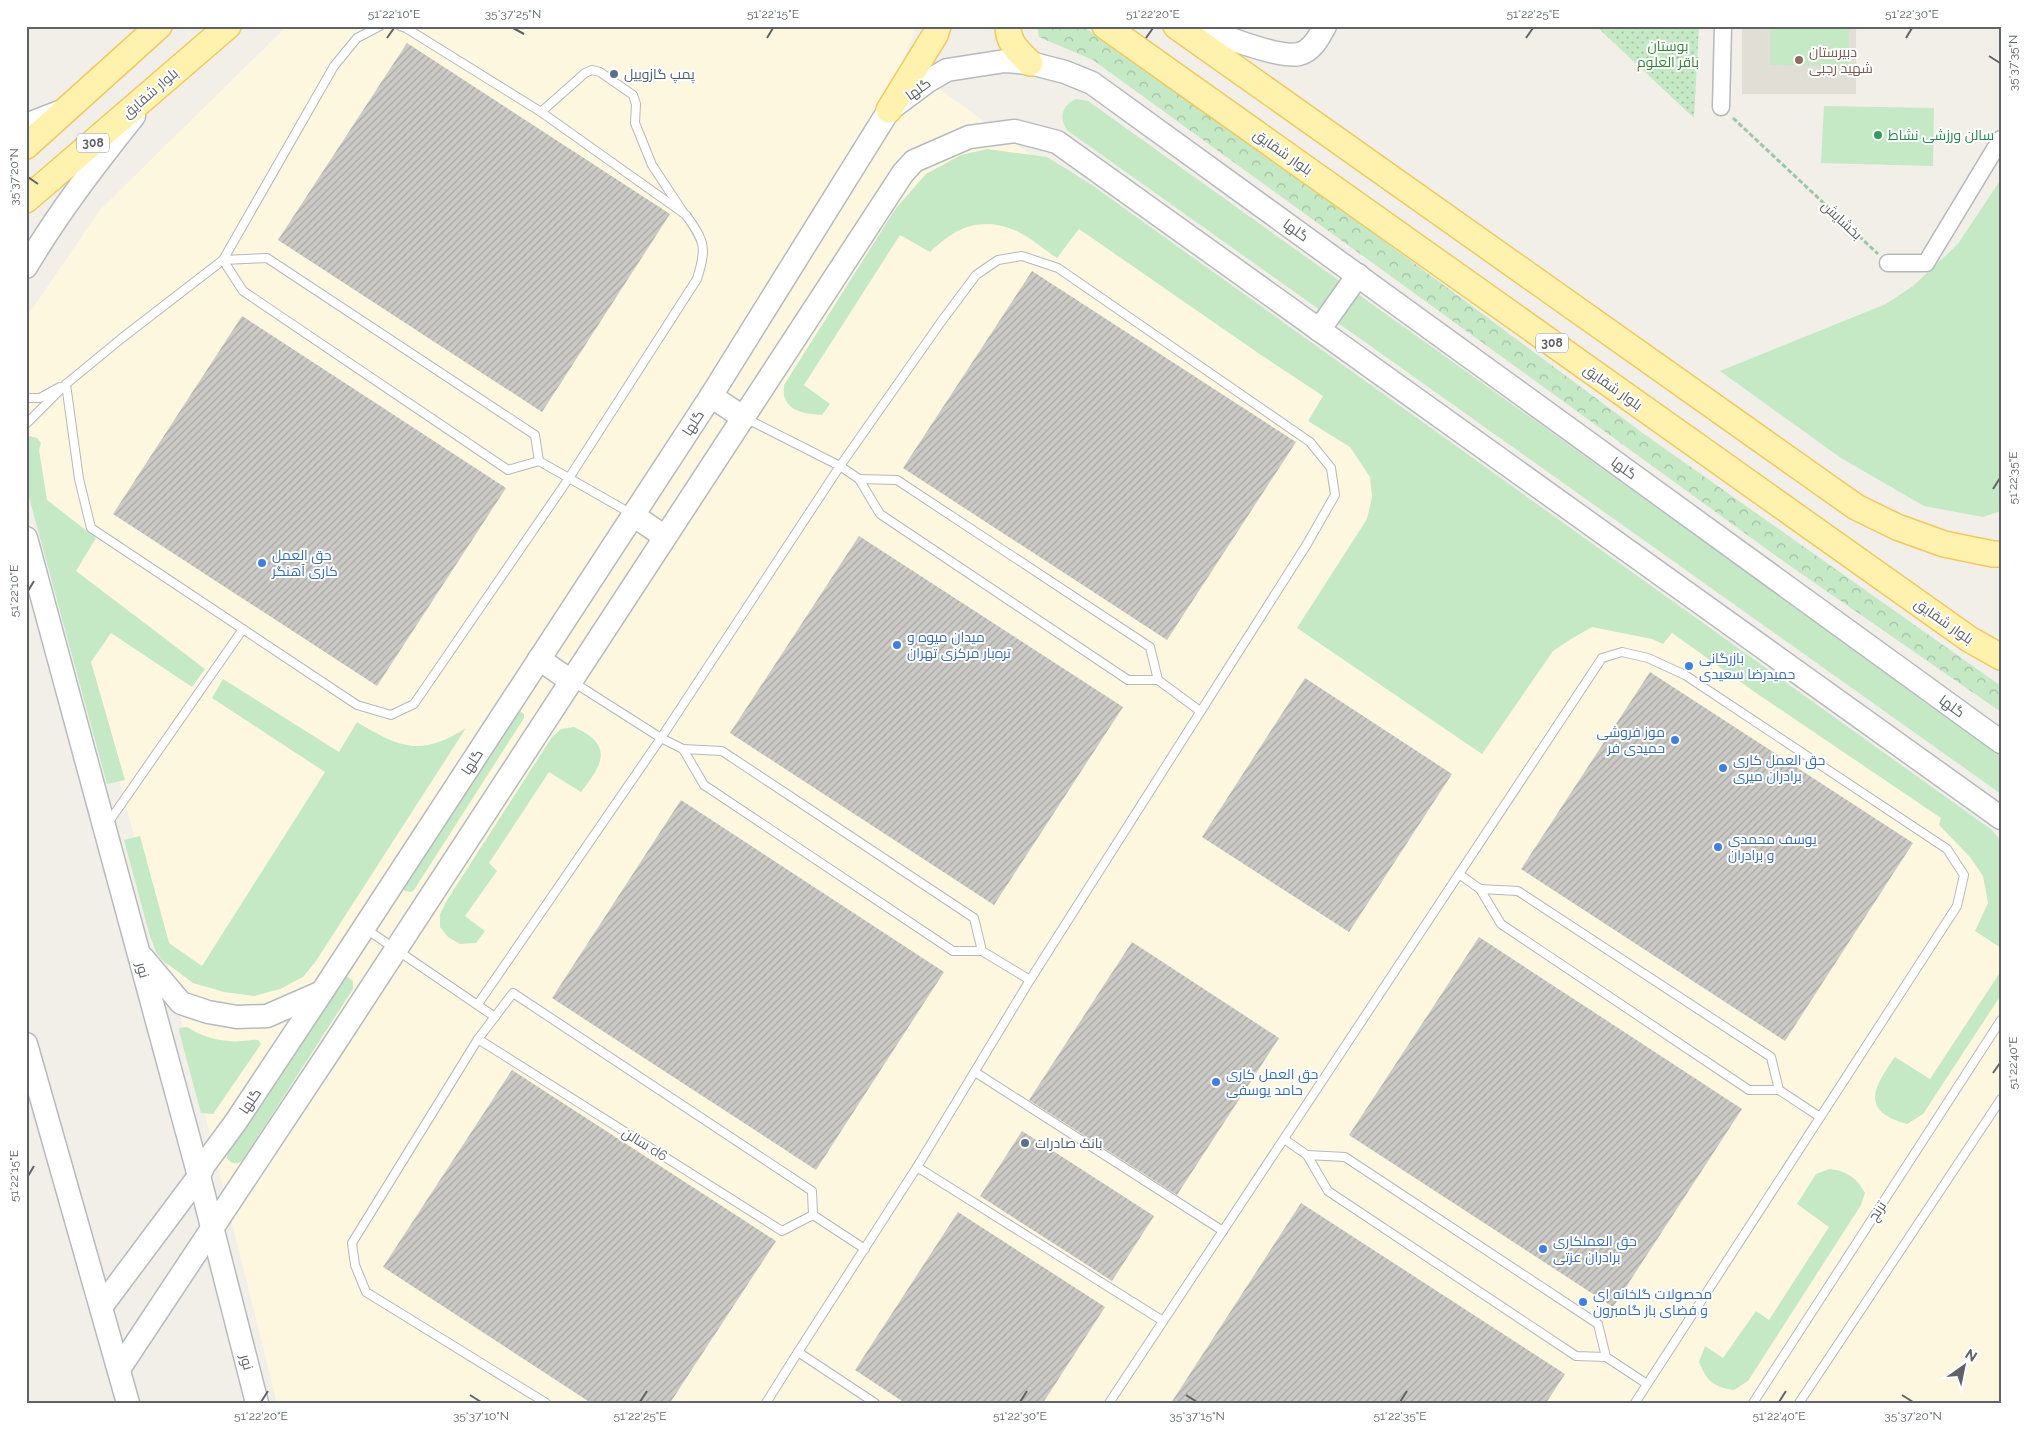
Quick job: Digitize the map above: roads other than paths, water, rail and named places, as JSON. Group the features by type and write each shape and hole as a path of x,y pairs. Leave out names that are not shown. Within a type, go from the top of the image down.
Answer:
{"main road":[{"path":"26,146 72,107 159,26"},
{"name":"بلوار شقایق","path":"26,200 228,26"},
{"path":"889,110 935,35 938,26"},
{"path":"1008,26 1008,37 1014,48 1030,63"},
{"name":"بلوار شقایق","path":"1105,26 1969,639 2001,657"},
{"path":"1176,26 1856,507 1897,527 1944,544 2001,554"}],"street":[{"path":"1197,26 1236,41 1275,52 1299,54 1316,43 1325,26"},
{"path":"1722,107 1723,26"},
{"name":"گلها","path":"101,1307 199,1176 204,1165 322,992 710,396 889,110 928,81 947,70 1005,61 1030,63 1065,72 1092,83 2001,742"},
{"path":"26,267 48,230 85,178 159,85"},
{"path":"26,125 72,107"},
{"path":"119,1369 396,950 903,173 914,161 969,137 1015,132 1057,142 2001,818"},
{"path":"1888,263 1926,263 2001,139"},
{"path":"1319,330 1358,275"},
{"path":"710,396 744,418"},
{"path":"633,515 665,537"},
{"name":"نور","path":"26,538 199,1176 257,1403"},
{"path":"539,659 571,681"},
{"path":"138,953 181,1003 208,1012 237,1017 268,1016 322,992"},
{"path":"26,1044 128,1403"}],"lane":[{"path":"26,424 66,384 223,260 334,66 357,38 380,26"},
{"path":"400,26 542,112 686,215"},
{"path":"66,384 79,479 92,528 357,705 391,715 414,704 569,478 697,279 704,258 701,236 652,165 636,123 636,104 633,96 600,72 592,70 585,73 542,112"},
{"path":"478,1004 661,738 840,466 976,274 998,260 1022,256 1058,268 1310,442 1331,468 1335,495 1307,544 1030,980 917,1167 766,1403"},
{"path":"223,260 267,258 535,435 539,461"},
{"path":"223,260 243,291 508,470 539,461 633,515"},
{"path":"26,398 40,398 66,384"},
{"path":"744,418 840,466 859,479 880,514 1128,680 1158,680 1200,711"},
{"path":"859,479 898,480 1150,647 1158,680"},
{"path":"104,828 243,629"},
{"path":"1109,1403 1602,658 1622,652 1648,658 1685,674 1947,849 1964,875 1957,906 1635,1403"},
{"path":"571,681 661,738 683,749 722,751 974,918 982,950"},
{"path":"683,749 704,785 953,951 982,950 1030,980"},
{"path":"1459,874 1480,889 1501,924 1749,1090 1779,1090 1820,1117"},
{"path":"1480,889 1518,891 1771,1057 1779,1090"},
{"path":"364,928 495,1017"},
{"path":"546,1403 366,1292 354,1265 352,1243 478,1038 513,993 812,1191 813,1215 865,1249"},
{"name":"ترنج","path":"1752,1403 2001,1020"},
{"name":"سالن d6","path":"478,1038 782,1232 813,1215"},
{"path":"974,1072 1223,1231"},
{"path":"1799,1403 2001,1099"},
{"path":"1284,1139 1307,1155 1328,1191 1576,1356 1606,1357 1647,1384"},
{"path":"1307,1155 1345,1157 1598,1324 1606,1357"},
{"path":"917,1167 1163,1321"},
{"path":"798,1352 875,1403"}],"place":[{"name":"دبیرستان شهید رجبی","path":"1799,60"},
{"name":"پمپ گازوییل","path":"614,74"},
{"name":"سالن ورزشی نشاط","path":"1878,135"},
{"name":"حق العمل کاری آهنگر","path":"262,563"},
{"name":"میدان میوه و تره‌بار مرکزی تهران","path":"897,645"},
{"name":"بازرگانی حمیدرضا سعیدی","path":"1689,666"},
{"name":"موز فروشی حمیدی فر","path":"1675,740"},
{"name":"حق العمل کاری برادران میری","path":"1723,768"},
{"name":"یوسف محمدی و برادران","path":"1718,847"},
{"name":"حق العمل کاری حامد یوسفی","path":"1216,1082"},
{"name":"بانک صادرات","path":"1025,1143"},
{"name":"حق العملکاری برادران عزتی","path":"1543,1249"},
{"name":"محصولات گلخانه ای و فضای باز گامبرون","path":"1583,1302"}],"park label":[{"name":"بوستان باقر العلوم","path":"1668,54"}]}
